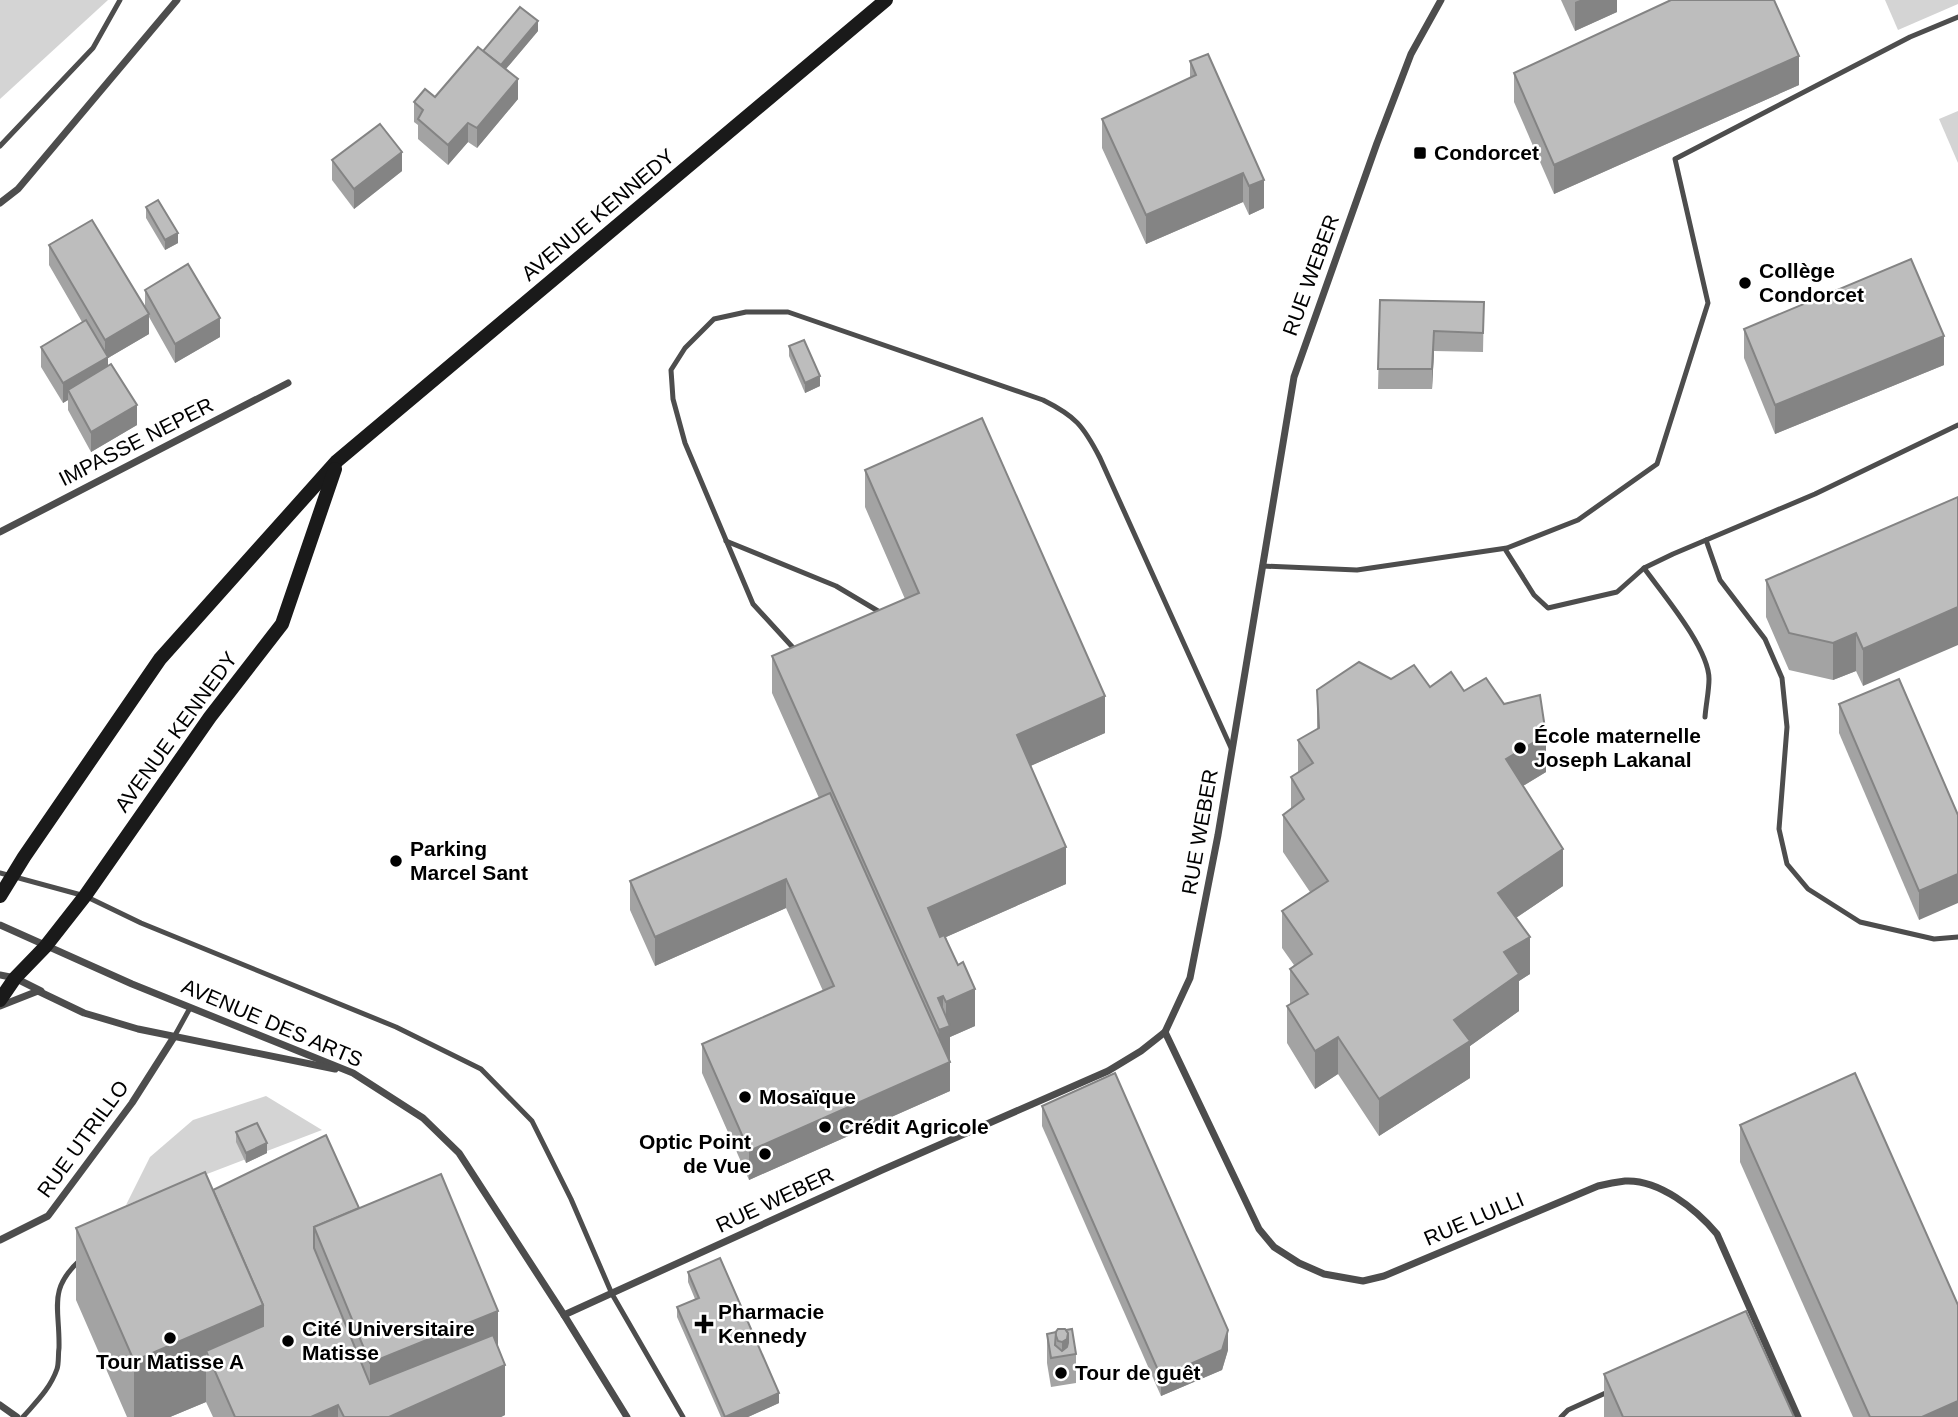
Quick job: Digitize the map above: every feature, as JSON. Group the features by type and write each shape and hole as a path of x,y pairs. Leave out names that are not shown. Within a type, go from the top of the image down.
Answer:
{"main road":[{"name":"AVENUE KENNEDY","path":"0,896 6,875 160,659 337,461 886,0"},
{"name":"AVENUE KENNEDY","path":"0,1000 15,978 46,947 85,896 210,716 282,625 337,461"}],"street":[{"path":"0,203 18,189 177,0"},
{"name":"RUE WEBER","path":"564,1315 882,1170 1108,1071 1166,1032 1190,978 1232,751 1294,377 1411,54 1441,0"},
{"name":"IMPASSE NEPER","path":"0,532 288,383"},
{"name":"AVENUE DES ARTS","path":"0,925 46,947 353,1073 423,1118 459,1153 564,1315 626,1417"},
{"path":"0,975 15,978 84,1013"},
{"path":"0,1006 37,991 84,1013 174,1037 353,1073"},
{"name":"RUE LULLI","path":"1166,1032 1259,1229 1274,1247 1299,1264 1324,1274 1363,1281 1384,1276 1598,1186 1627,1181 1659,1188 1700,1214 1717,1234 1798,1417"},
{"name":"RUE UTRILLO","path":"0,1240 48,1216 132,1103 174,1037"},
{"path":"0,1405 16,1417"}],"lane":[{"path":"0,146 93,48 120,0"},
{"path":"1262,566 1357,570 1505,549 1578,520 1657,464 1708,303 1675,159 1910,37 1958,17"},
{"path":"800,657 795,647 752,604 685,443 673,399 671,370 685,348 714,319 747,312 788,312 1042,400 1069,413 1088,433 1232,751"},
{"path":"1505,549 1534,595 1548,608 1617,592 1644,568 1815,494 1958,425"},
{"path":"1706,540 1720,580 1765,639 1782,678 1787,727 1779,829 1787,864 1808,889 1860,922 1934,939 1958,937"},
{"path":"726,541 836,586 893,620"},
{"path":"1644,568 1702,652 1710,676 1705,716"},
{"path":"6,875 85,896 141,923 396,1027 481,1069 532,1121 571,1199 612,1294 683,1417"},
{"path":"174,1037 190,1007"},
{"path":"23,1417 46,1392 58,1367 56,1296 70,1269 87,1254"},
{"path":"1561,1417 1568,1410 1618,1388"}],"shaded area":[{"path":"0,0 108,0 0,99"},
{"path":"1885,0 1958,0 1958,4 1898,30"},
{"path":"1958,111 1958,163 1939,119"},
{"path":"266,1096 322,1130 126,1205 150,1157 193,1120"}],"building":[{"path":"1671,0 1774,0 1799,56 1554,165 1514,73"},
{"path":"520,7 538,21 501,65 483,51"},
{"path":"478,47 518,79 477,128 468,123 448,145 418,119 423,110 414,102 425,89 435,97"},
{"path":"1208,54 1264,180 1249,186 1243,173 1146,215 1102,119 1196,75 1190,61"},
{"path":"380,124 402,152 354,189 332,160"},
{"path":"158,200 178,233 165,240 146,207"},
{"path":"92,220 149,314 105,340 49,245"},
{"path":"1911,259 1944,336 1775,405 1744,329"},
{"path":"188,264 220,318 175,344 145,290"},
{"path":"1380,300 1484,302 1483,333 1434,331 1432,369 1378,369"},
{"path":"86,320 108,357 63,383 41,347"},
{"path":"804,340 820,376 805,383 789,346"},
{"path":"111,364 137,405 91,432 68,390"},
{"path":"982,418 1105,696 1017,735 1066,847 928,908 940,937 944,935 958,965 963,962 975,989 946,1002 943,996 938,998 950,1026 939,1030 772,656 919,593 865,470"},
{"path":"1958,497 1958,607 1863,649 1856,633 1833,643 1789,633 1766,580"},
{"path":"1359,662 1391,679 1414,665 1430,687 1451,672 1464,691 1486,678 1504,704 1540,695 1546,735 1506,759 1563,849 1498,893 1530,937 1504,952 1519,974 1454,1020 1470,1041 1379,1099 1338,1037 1315,1051 1287,1006 1308,994 1290,969 1312,954 1282,911 1328,881 1283,815 1304,799 1291,777 1313,763 1298,740 1319,728 1317,690"},
{"path":"1899,679 1958,815 1958,874 1919,891 1839,704"},
{"path":"830,793 950,1062 749,1151 702,1044 834,986 786,879 655,937 630,881"},
{"path":"1115,1073 1228,1330 1222,1350 1161,1377 1042,1106"},
{"path":"1855,1073 1958,1305 1958,1401 1922,1417 1870,1417 1740,1125"},
{"path":"257,1123 267,1143 246,1153 236,1132"},
{"path":"326,1135 359,1208 314,1227 314,1248 370,1384 493,1335 505,1365 389,1417 344,1417 338,1405 311,1417 235,1417 206,1351 263,1326 263,1305 213,1190"},
{"path":"205,1172 263,1305 134,1361 76,1228"},
{"path":"441,1174 498,1311 370,1363 314,1227"},
{"path":"720,1258 779,1393 725,1417 677,1307 699,1298 688,1272"},
{"path":"1746,1311 1794,1417 1623,1417 1604,1374"},
{"path":"1058,1329 1065,1329 1068,1333 1067,1339 1062,1342 1058,1341 1055,1333"},
{"path":"1072,1329 1076,1354 1051,1358 1047,1334 1056,1332 1055,1345 1062,1351 1068,1343 1066,1330"}],"place":[{"name":"Condorcet","path":"1420,153"},
{"name":"Collège Condorcet","path":"1745,283"},
{"name":"École maternelle Joseph Lakanal","path":"1520,748"},
{"name":"Parking Marcel Sant","path":"396,861"},
{"name":"Mosaïque","path":"745,1097"},
{"name":"Crédit Agricole","path":"825,1127"},
{"name":"Optic Point de Vue","path":"765,1154"},
{"name":"Pharmacie Kennedy","path":"704,1324"},
{"name":"Tour Matisse A","path":"170,1338"},
{"name":"Cité Universitaire Matisse","path":"288,1341"},
{"name":"Tour de guêt","path":"1061,1373"}]}
